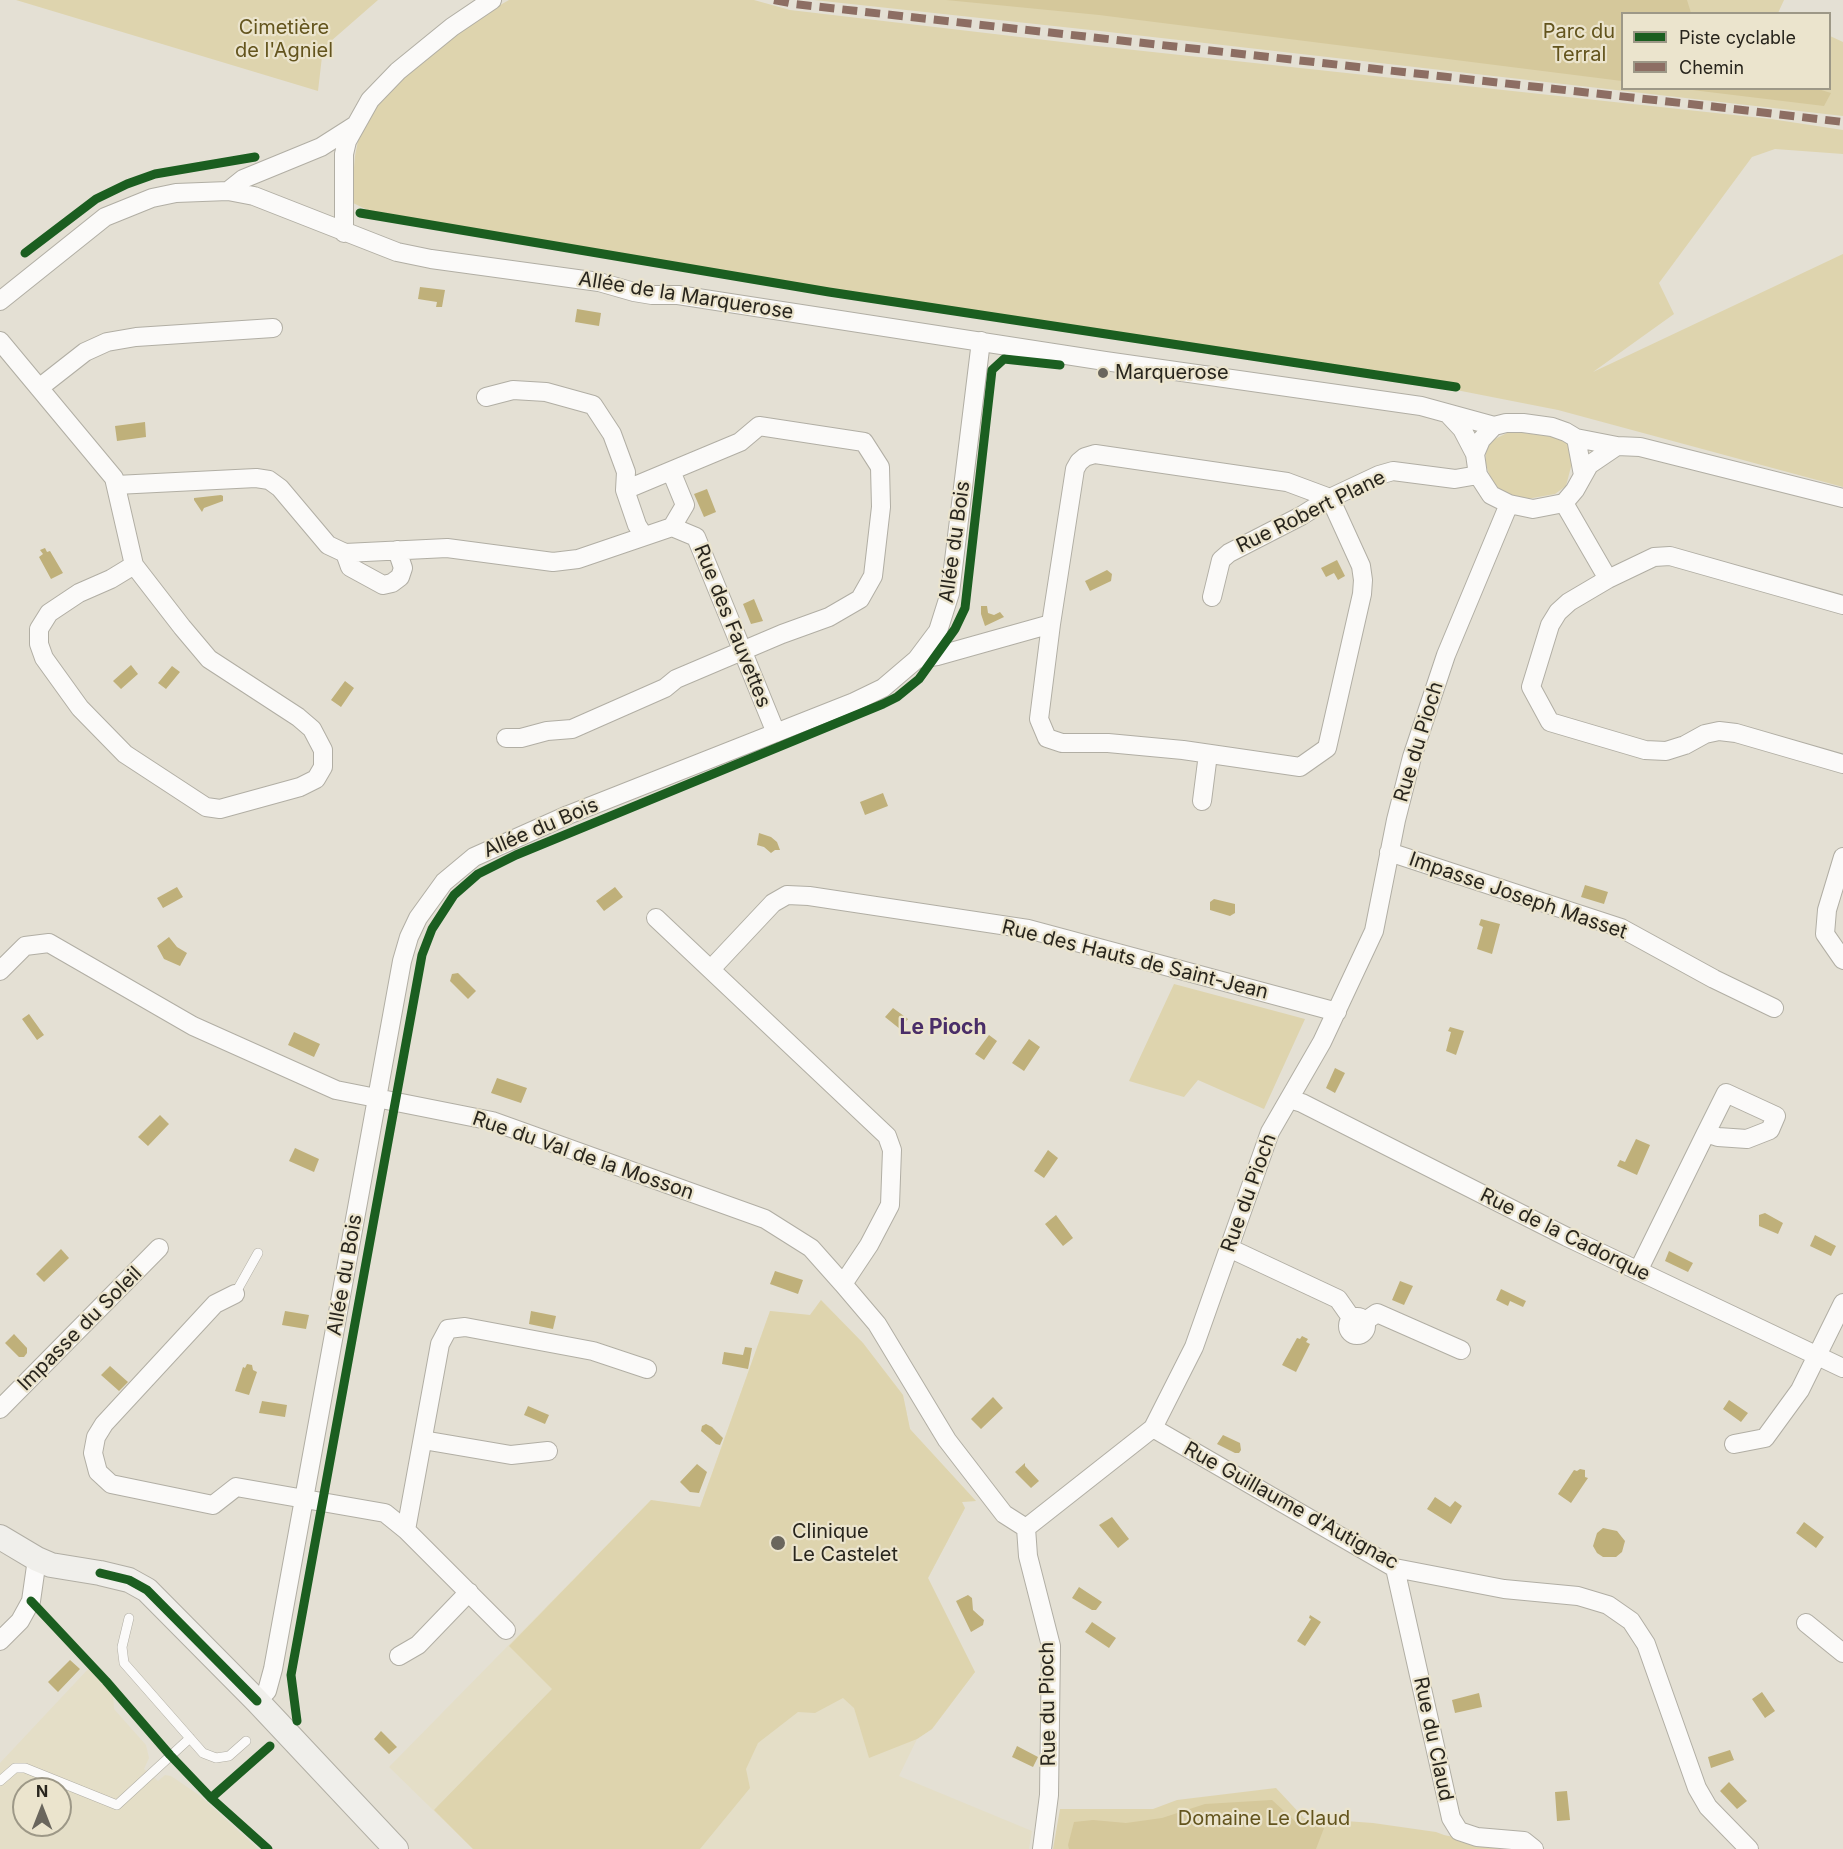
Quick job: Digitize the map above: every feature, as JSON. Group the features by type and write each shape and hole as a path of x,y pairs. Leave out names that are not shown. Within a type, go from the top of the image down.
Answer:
{"street":[{"path":"344,233 346,141 370,100 398,71 452,27 492,0"},
{"path":"228,190 243,179 321,147 354,126"},
{"name":"Allée de la Marquerose","path":"0,301 105,217 152,198 228,190 254,196 397,252 431,259 599,282 652,295 678,295 1105,361 1421,406 1494,426"},
{"path":"39,388 85,352 107,342 136,337 273,328"},
{"path":"0,341 114,478 134,565 209,659 298,717 312,729 323,750 323,767 316,779 300,787 220,809 206,807 125,754 80,708 44,658 39,644 39,629 49,613 80,593 111,579 134,565"},
{"name":"Allée du Bois","path":"257,1701 267,1691 273,1669 402,961 409,937 418,918 444,882 474,857 509,840 854,702 883,688 917,659 938,631 950,593 981,341"},
{"path":"486,397 513,390 546,392 593,405 612,434 626,472 625,490 637,525 644,536"},
{"path":"1448,414 1462,429 1475,454 1478,475 1491,495 1509,504 1533,508 1563,503 1575,490 1589,465 1617,446"},
{"path":"1475,454 1481,440 1494,426 1523,423 1552,427 1576,438 1617,446 1640,447 1843,498"},
{"path":"506,738 521,738 547,731 572,729 665,687 676,679 829,617 860,599 873,576 881,507 880,467 864,442 759,426 740,442 625,490"},
{"path":"1576,438 1582,475"},
{"path":"1095,454 1287,482 1330,498 1361,566 1362,594 1327,748 1300,767 1119,744 1062,743 1047,738 1039,719 1051,624 1075,469 1085,457 1095,454"},
{"path":"672,471 686,505 672,527"},
{"name":"Rue Robert Plane","path":"1212,597 1221,560 1229,553 1301,516 1330,498 1379,475 1393,471 1455,479 1478,475"},
{"path":"116,485 256,478 269,480 280,488 328,545 345,553 350,567 383,585 392,583 400,577 403,568 397,550"},
{"path":"1563,503 1608,579"},
{"name":"Rue du Pioch","path":"1042,1849 1049,1795 1051,1646 1028,1556 1026,1528 1153,1428 1194,1347 1270,1132 1322,1042 1374,931 1389,852 1412,757 1446,654 1509,504"},
{"name":"Rue des Fauvettes","path":"345,553 447,548 553,562 578,558 672,527 696,537 776,733"},
{"path":"1843,605 1670,556 1654,557 1608,579 1569,602 1558,612 1550,625 1531,687 1550,722 1645,750 1666,751 1685,745 1705,734 1719,731 1736,733 1843,764"},
{"path":"917,659 937,656 1051,624"},
{"path":"1202,801 1208,754"},
{"name":"Impasse Joseph Masset","path":"1389,852 1621,928 1714,979 1774,1008"},
{"path":"1843,858 1827,910 1825,934 1843,960"},
{"name":"Rue des Hauts de Saint-Jean","path":"711,969 773,903 787,896 809,896 1028,929 1337,1012"},
{"path":"656,918 887,1136 892,1150 890,1205 869,1245 843,1284"},
{"name":"Rue du Val de la Mosson","path":"0,971 25,946 49,943 194,1026 336,1090 492,1121 765,1219 811,1248 877,1324 947,1440 1004,1514 1026,1528"},
{"name":"Rue de la Cadorque","path":"1289,1099 1483,1196 1843,1368"},
{"path":"1638,1271 1706,1133"},
{"name":"Impasse du Soleil","path":"0,1409 159,1248"},
{"path":"1229,1248 1338,1299 1358,1320 1377,1313 1461,1350"},
{"path":"235,1294 214,1304 104,1424 96,1437 93,1453 98,1472 111,1484 213,1505 236,1486 384,1513 406,1530 506,1630"},
{"path":"1734,1444 1765,1438 1800,1390 1843,1303"},
{"path":"406,1530 440,1344 448,1329 465,1327 593,1351 647,1369"},
{"name":"Rue Guillaume d'Autignac","path":"1153,1428 1395,1568 1504,1589 1578,1596 1608,1605 1631,1621 1646,1644 1697,1788 1708,1808 1749,1849"},
{"path":"423,1440 511,1455 548,1451"},
{"path":"0,1537 51,1565 129,1580 147,1590 257,1701 390,1847"},
{"path":"0,1641 20,1621 31,1601 37,1559"},
{"name":"Rue du Claud","path":"1395,1568 1451,1818 1459,1831 1477,1837 1524,1841 1534,1849"},
{"path":"399,1656 417,1645 469,1592"},
{"path":"1806,1623 1843,1653"}],"lane":[{"path":"235,1294 258,1253"},
{"path":"129,1618 122,1647 124,1662 170,1712 203,1753 216,1758 229,1756 246,1741"},
{"path":"0,1781 15,1768 25,1768 117,1804 190,1738"}],"shaded area":[{"path":"420,287 445,290 442,307 436,307 437,302 418,299"},
{"path":"577,309 601,313 599,326 575,322"},
{"path":"145,422 146,437 117,441 115,426"},
{"path":"707,489 716,512 704,517 694,494"},
{"path":"221,495 223,501 204,508 202,512 194,500 194,498"},
{"path":"45,548 47,552 50,551 63,573 51,579 39,557 43,554 40,550"},
{"path":"1337,560 1345,576 1338,580 1334,573 1326,577 1321,568"},
{"path":"1107,570 1112,574 1111,581 1090,591 1085,581"},
{"path":"754,599 763,621 751,624 743,604"},
{"path":"981,606 987,606 988,613 994,615 1000,612 1004,617 985,626"},
{"path":"131,665 138,674 121,689 113,681"},
{"path":"172,666 180,672 166,689 158,683"},
{"path":"345,681 354,688 341,707 331,700"},
{"path":"883,793 888,806 865,815 860,802"},
{"path":"759,833 771,837 777,842 780,850 771,853 757,845"},
{"path":"1585,885 1608,892 1604,904 1581,897"},
{"path":"177,887 183,897 163,908 157,898"},
{"path":"615,887 623,897 604,911 596,901"},
{"path":"1214,899 1235,904 1235,913 1230,916 1210,910 1210,902"},
{"path":"1481,919 1500,924 1492,954 1477,949 1483,927 1479,925"},
{"path":"169,937 177,947 187,953 180,966 164,959 157,946"},
{"path":"458,973 476,991 468,999 450,981 452,974"},
{"path":"893,1008 908,1019 900,1029 885,1017"},
{"path":"29,1014 44,1035 37,1040 22,1019"},
{"path":"1450,1027 1464,1031 1456,1055 1446,1051 1451,1032 1448,1031"},
{"path":"294,1032 320,1044 314,1057 288,1045"},
{"path":"989,1035 997,1041 984,1060 975,1054"},
{"path":"1029,1039 1040,1047 1024,1071 1012,1063"},
{"path":"1335,1068 1345,1073 1335,1093 1326,1088"},
{"path":"497,1078 527,1088 521,1103 491,1093"},
{"path":"160,1115 169,1124 148,1146 138,1137"},
{"path":"1636,1139 1650,1145 1637,1175 1617,1166 1620,1160 1625,1162"},
{"path":"295,1148 319,1159 314,1172 289,1161"},
{"path":"1048,1150 1058,1158 1044,1178 1034,1171"},
{"path":"1765,1213 1783,1223 1778,1234 1759,1226 1759,1215"},
{"path":"1056,1215 1073,1238 1063,1246 1045,1224"},
{"path":"1815,1235 1836,1246 1831,1256 1810,1246"},
{"path":"61,1249 69,1258 44,1282 36,1274"},
{"path":"1669,1251 1693,1263 1688,1272 1665,1261"},
{"path":"775,1271 803,1280 798,1294 770,1284"},
{"path":"1400,1281 1413,1286 1404,1305 1392,1300"},
{"path":"1501,1289 1526,1301 1523,1307 1510,1301 1508,1306 1496,1300"},
{"name":"Clinique Le Castelet","path":"821,1300 863,1343 903,1395 910,1429 976,1501 962,1502 965,1508 928,1578 975,1672 932,1729 917,1739 899,1776 1032,1831 1029,1849 473,1849 389,1767 651,1500 700,1507 770,1311 810,1315"},
{"path":"285,1311 309,1315 306,1329 282,1325"},
{"path":"531,1311 556,1316 553,1329 529,1324"},
{"path":"14,1334 27,1348 24,1357 19,1357 5,1343"},
{"path":"1302,1336 1308,1339 1306,1342 1310,1344 1296,1372 1282,1365 1297,1338 1300,1339"},
{"path":"745,1347 752,1348 748,1369 722,1364 724,1352 743,1355"},
{"path":"247,1364 252,1365 253,1370 257,1372 249,1395 235,1391 243,1367 245,1368"},
{"path":"110,1366 128,1382 119,1391 101,1375"},
{"path":"993,1397 1003,1408 981,1429 971,1419"},
{"path":"1729,1400 1748,1413 1741,1422 1723,1409"},
{"path":"262,1401 287,1405 285,1417 259,1413"},
{"path":"528,1406 549,1415 545,1424 524,1415"},
{"path":"706,1424 723,1438 720,1445 701,1431 702,1426"},
{"path":"1223,1435 1240,1443 1239,1453 1217,1444"},
{"path":"1025,1463 1025,1466 1039,1481 1031,1488 1015,1472"},
{"path":"697,1464 707,1472 699,1493 690,1492 680,1482"},
{"path":"1574,1470 1585,1470 1585,1477 1588,1478 1571,1503 1558,1494"},
{"path":"1435,1497 1450,1507 1455,1501 1462,1506 1451,1524 1427,1509"},
{"path":"1112,1517 1129,1539 1118,1548 1099,1525"},
{"path":"1804,1522 1824,1537 1816,1548 1796,1533"},
{"path":"1603,1528 1617,1531 1625,1541 1622,1552 1616,1557 1603,1557 1593,1546 1597,1533"},
{"path":"1079,1587 1102,1602 1096,1610 1072,1598"},
{"path":"968,1595 972,1598 973,1610 984,1620 983,1625 971,1632 956,1601"},
{"path":"1310,1615 1321,1622 1305,1646 1297,1641 1311,1619"},
{"path":"1092,1622 1116,1638 1109,1648 1085,1632"},
{"path":"70,1660 80,1669 58,1692 48,1682"},
{"path":"90,1667 113,1694 114,1709 146,1745 149,1758 144,1769 158,1781 165,1775 171,1776 199,1795 258,1849 0,1849 0,1763"},
{"path":"1762,1692 1775,1711 1765,1718 1752,1699"},
{"path":"1479,1693 1482,1707 1455,1713 1452,1700"},
{"path":"381,1731 397,1747 389,1754 374,1739"},
{"path":"1017,1746 1038,1757 1033,1767 1012,1757"},
{"path":"1730,1750 1734,1760 1711,1768 1708,1757"},
{"path":"1729,1782 1747,1801 1737,1809 1720,1791"},
{"path":"1567,1791 1570,1820 1557,1821 1555,1792"}],"green space":[{"name":"Cimetière de l'Agniel","path":"16,0 378,0 323,48 318,91"},
{"path":"509,0 754,0 790,10 1088,45 1771,119 1843,130 1843,154 1775,149 1752,157 1659,283 1674,314 1593,372 1843,254 1843,487 1558,410 1446,388 384,218 351,202 359,136 374,109 431,50 474,20"},
{"name":"Parc du Terral","path":"814,0 1784,0 1778,12 1621,12 1621,90 1831,90 1831,36 1843,42 1843,116"},
{"name":"Parc du Terral","path":"946,0 1687,0 1691,12 1621,12 1621,81 1099,15"},
{"path":"1692,90 1821,90 1831,93 1824,106"},
{"path":"1511,431 1561,438 1567,443 1573,459 1566,486 1555,494 1527,499 1511,496 1499,489 1491,479 1487,468 1485,460 1487,447 1495,439"},
{"path":"1174,984 1305,1019 1264,1109 1198,1080 1184,1097 1129,1081"},
{"name":"Clinique Le Castelet","path":"821,1300 863,1343 903,1395 910,1429 976,1501 962,1502 965,1508 928,1578 975,1672 932,1729 917,1739 869,1758 854,1708 843,1698 815,1713 798,1712 758,1743 746,1769 750,1788 700,1849 473,1849 434,1810 552,1689 509,1646 651,1500 700,1507 770,1311 810,1315"},
{"name":"Domaine Le Claud","path":"1276,1788 1304,1818 1373,1823 1436,1832 1508,1849 1053,1849 1060,1809 1153,1809 1177,1800"},
{"path":"1272,1800 1297,1823 1324,1828 1316,1849 1069,1849 1068,1845 1074,1822 1093,1820 1126,1823 1162,1818 1205,1804"}],"marked path":[{"path":"774,0 1843,122"}],"cycle path":[{"path":"25,253 96,199 127,184 155,174 255,157"},
{"path":"360,213 829,292 1456,387"},
{"path":"297,1721 291,1675 422,955 432,929 454,895 478,874 516,855 883,704 897,697 919,679 955,629 965,608 992,370 1004,359 1060,365"},
{"path":"100,1573 129,1580 147,1590 257,1701"},
{"path":"31,1601 211,1798 268,1849"},
{"path":"211,1798 270,1746"}],"place":[{"name":"Marquerose","path":"1103,373"},
{"name":"Clinique Le Castelet","path":"778,1543"}],"district":[{"name":"Le Pioch","path":"943,1028"}]}
